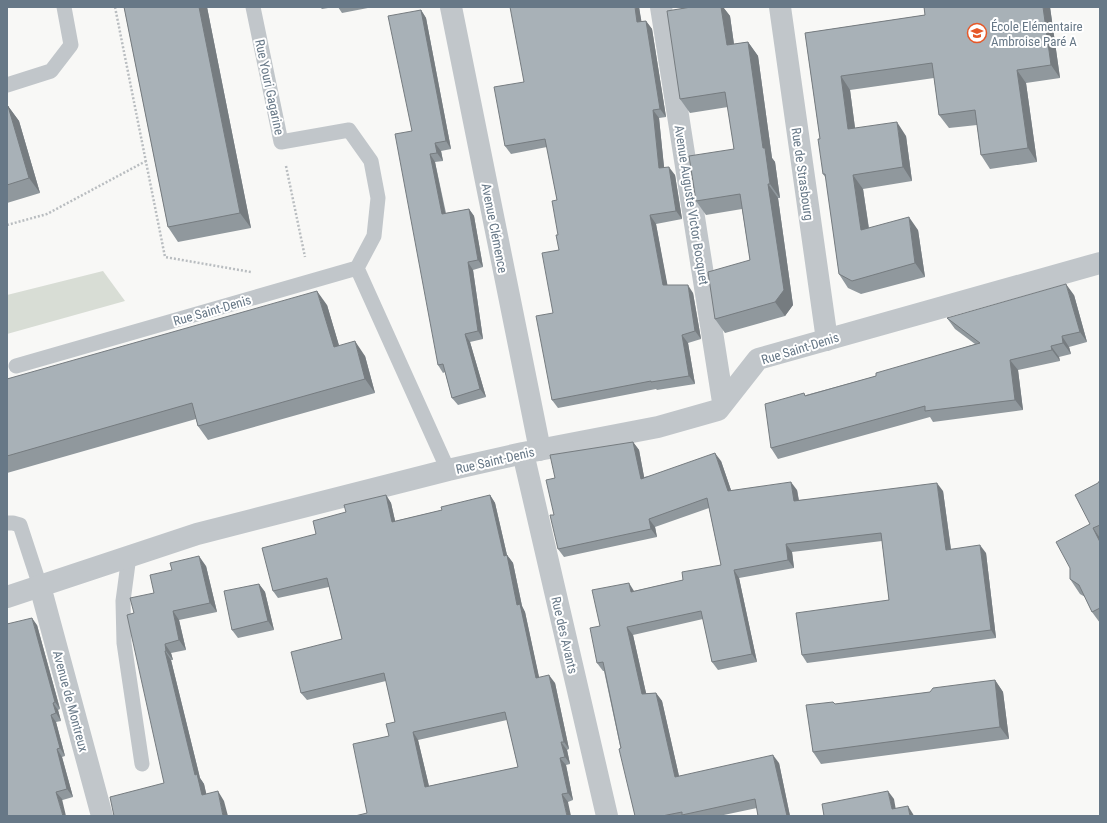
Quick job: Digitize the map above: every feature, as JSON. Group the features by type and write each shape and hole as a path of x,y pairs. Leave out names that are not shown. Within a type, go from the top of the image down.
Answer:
{"street":[{"name":"Avenue Clémence","path":"451,7 531,451"},
{"name":"Avenue Auguste Victor Bocquet","path":"661,7 723,402"},
{"name":"Rue de Strasbourg","path":"780,7 827,340"},
{"name":"Rue Saint-Denis","path":"7,597 196,534 448,470 531,451 658,427 718,410 758,359 1100,263"},
{"name":"Rue des Avants","path":"531,451 607,816"},
{"name":"Avenue de Montreux","path":"40,586 102,816"}],"lane":[{"path":"7,85 51,71 71,45 64,7"},
{"name":"Rue Youri Gagarine","path":"253,7 281,142 348,130 371,161 378,198 374,236 357,268"},
{"name":"Rue Saint-Denis","path":"16,366 357,268 448,470"},
{"path":"7,523 20,525 40,586"},
{"path":"129,556 123,601 124,643 142,764"}],"path":[{"path":"115,7 165,257 256,273"},
{"path":"281,142 310,282"},
{"path":"7,225 47,214 146,161"}],"shaded area":[{"path":"103,271 125,301 7,334 7,295"}],"building":[{"path":"124,7 199,7 240,213 168,227"},
{"path":"510,7 635,7 637,22 646,21 660,109 653,110 659,168 669,167 676,211 650,215 663,285 688,285 695,331 682,335 689,376 651,381 552,400 536,316 553,313 542,253 559,250 552,201 557,200 545,139 505,146 494,87 524,82"},
{"path":"691,7 721,7 727,45 748,42 763,148 765,148 770,184 768,184 784,290 775,302 715,319 708,272 750,260 740,194 696,201 689,156 734,149 725,92 680,99 667,11"},
{"path":"924,7 1043,7 1051,65 1017,70 1028,148 981,155 975,110 939,115 932,63 841,76 848,129 897,122 903,167 853,175 861,230 909,217 915,263 852,281 839,274 825,174 823,174 818,139 820,139 805,33 925,15"},
{"path":"421,10 446,141 435,143 437,153 430,154 442,214 469,209 478,260 468,262 478,331 465,334 480,389 452,398 443,364 438,365 395,134 412,131 388,16"},
{"path":"8,106 29,178 7,185 7,107"},
{"path":"1066,284 1080,332 1062,336 1063,343 1051,346 1052,350 1010,360 1015,400 925,411 925,406 771,448 765,404 804,393 805,396 876,376 876,373 980,343 947,318"},
{"path":"317,291 334,347 355,341 365,379 198,426 192,403 7,456 7,379"},
{"path":"633,442 641,479 715,453 728,491 791,482 794,501 937,483 946,550 980,545 991,630 802,655 796,613 889,600 881,533 786,544 788,560 734,570 752,654 712,662 701,611 627,627 642,694 656,693 675,777 773,755 787,816 758,816 755,799 682,815 682,812 662,816 635,816 619,749 621,748 603,662 597,663 590,628 600,626 592,590 629,583 631,592 683,580 682,572 721,565 707,498 649,519 651,529 558,549 550,515 554,515 546,480 555,478 550,455"},
{"path":"1100,480 1100,525 1093,528 1100,542 1100,608 1092,612 1079,585 1070,579 1070,568 1056,542 1090,524 1075,495 1098,483"},
{"path":"386,495 392,522 442,510 441,507 490,495 504,556 507,555 517,605 520,604 536,678 549,675 564,742 561,742 565,757 560,758 568,793 562,794 567,816 355,816 367,813 353,744 389,736 386,724 395,722 384,673 301,693 291,652 342,639 327,578 273,591 262,548 316,534 313,521 346,512 344,505","holes":["505,712 518,767 425,787 413,732"]},
{"path":"199,556 210,603 173,611 179,640 165,644 165,651 195,775 197,774 202,795 218,791 223,816 114,816 110,797 164,783 127,615 134,613 130,598 154,593 150,575 172,570 170,563"},
{"path":"259,584 268,621 232,630 224,591"},
{"path":"32,618 55,702 53,703 56,713 51,715 60,748 57,749 67,789 56,792 63,816 7,816 7,624"},
{"path":"995,680 1000,727 813,752 806,705 833,702 835,704 930,692 933,688"},
{"path":"888,791 892,809 908,806 910,816 824,816 822,804"}],"place":[{"name":"École Elémentaire Ambroise Paré A","path":"977,33"}]}
